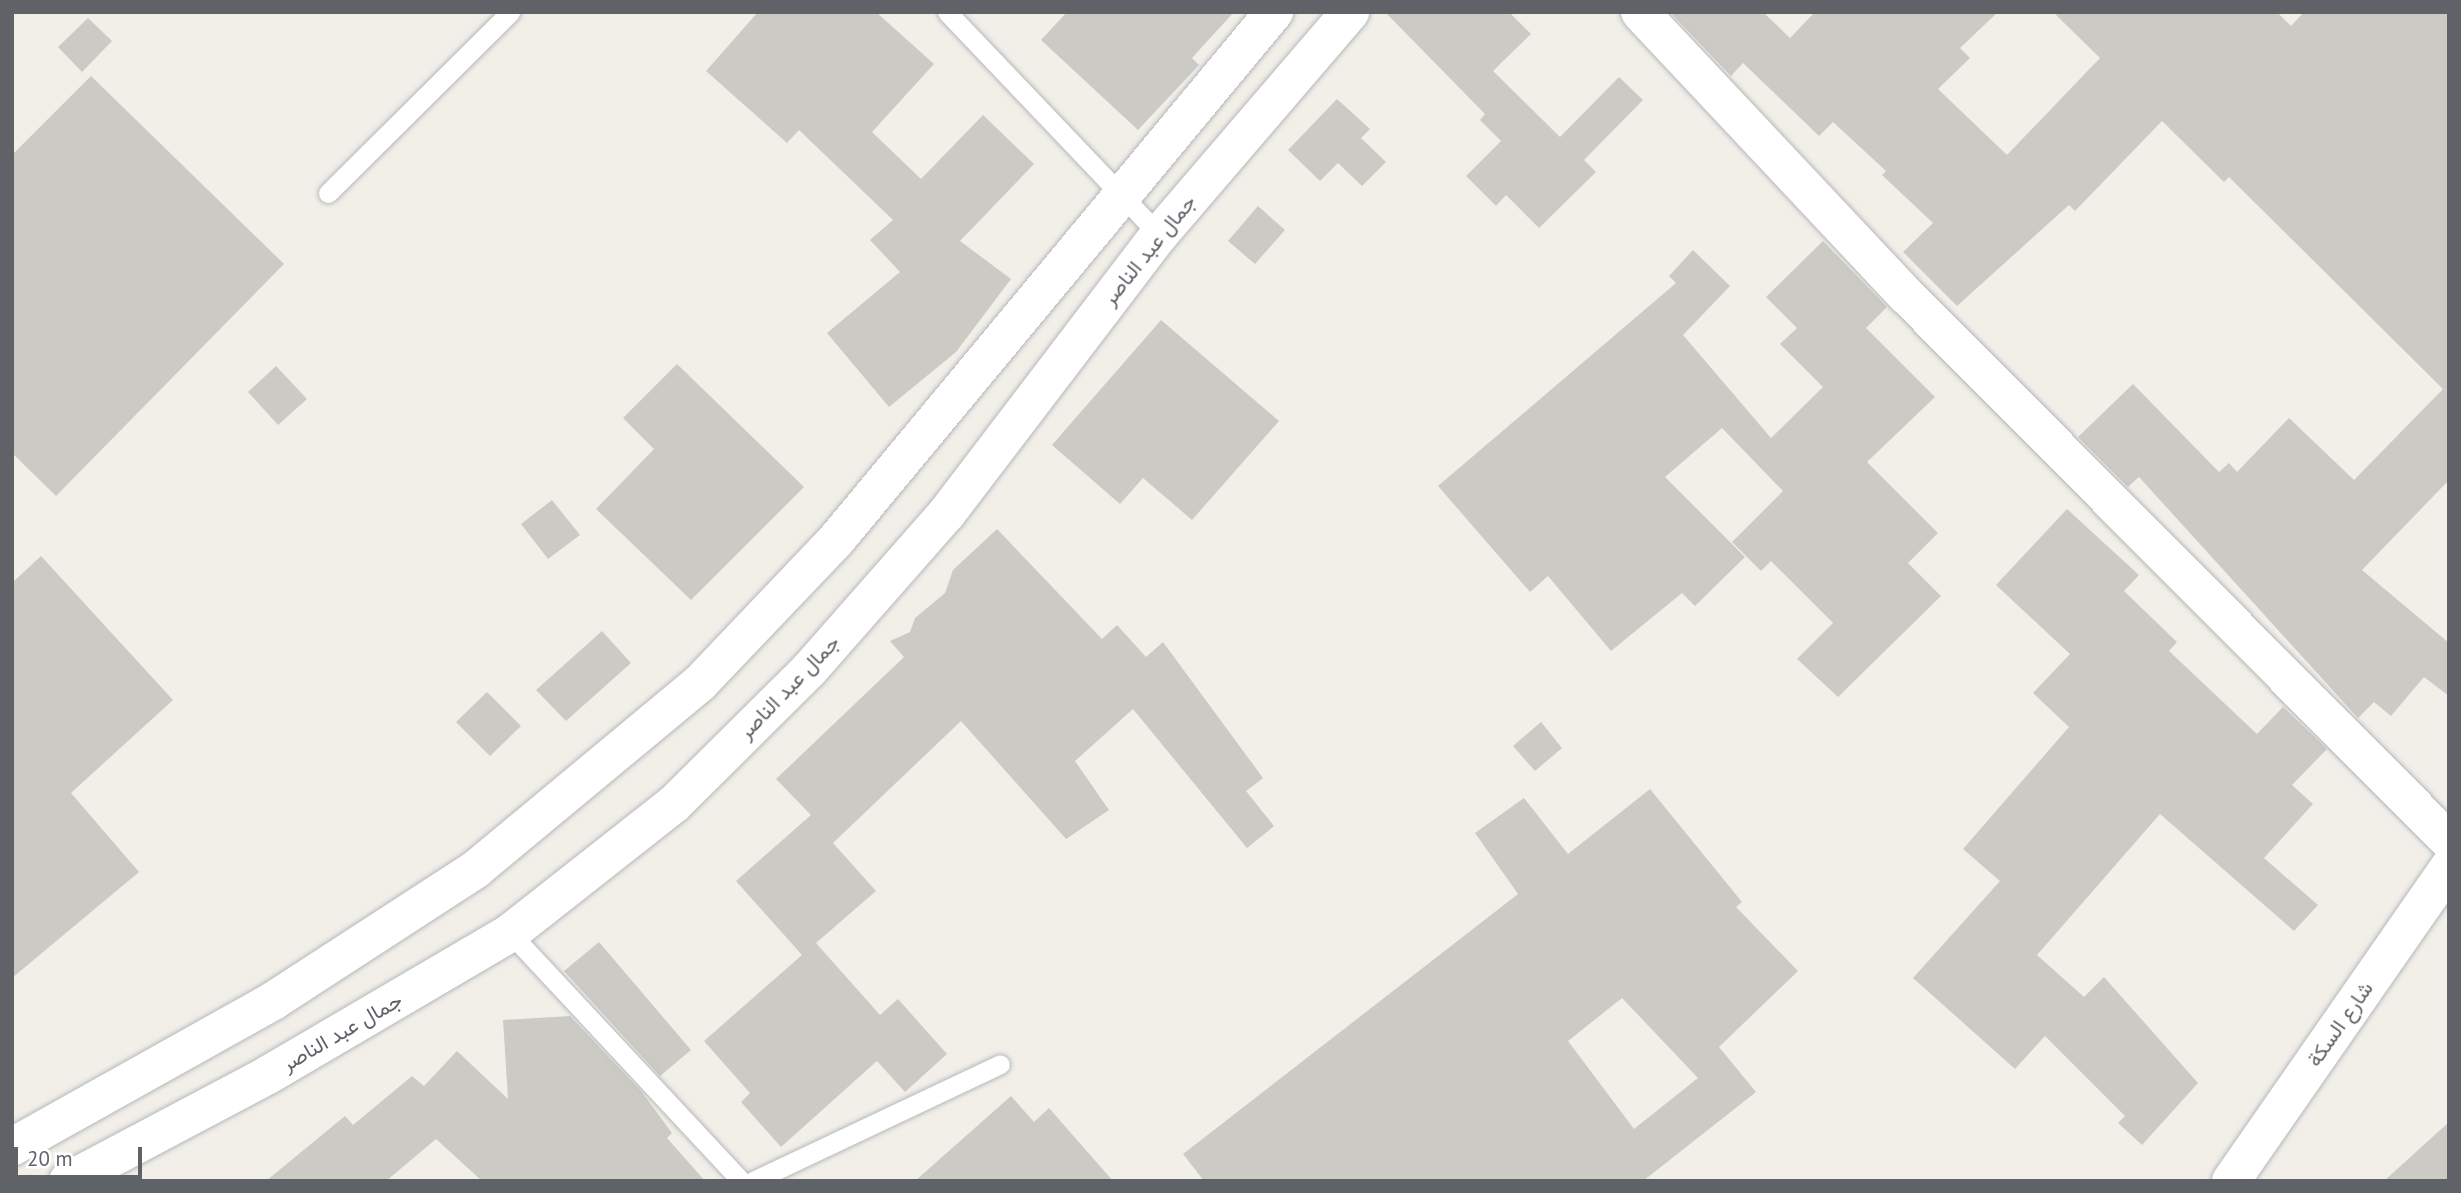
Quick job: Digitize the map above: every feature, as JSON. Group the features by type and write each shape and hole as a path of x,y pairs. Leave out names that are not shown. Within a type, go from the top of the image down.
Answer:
{"main road":[{"path":"12,1147 273,1001 476,869 700,683 837,539 1119,192 1274,12"},
{"name":"جمال عبد الناصر","path":"68,1181 268,1075 510,933 674,804 809,670 947,513 1159,235 1350,12"},
{"path":"1640,12 1907,296 2449,841"},
{"name":"شارع السكة","path":"2231,1181 2449,867"}],"lane":[{"path":"328,193 510,12"},
{"path":"947,12 1159,235"},
{"path":"510,933 741,1181"},
{"path":"753,1181 1000,1064"}],"building":[{"path":"758,12 876,12 934,64 872,132 921,179 983,115 1034,164 960,241 1011,279 956,352 889,407 827,333 900,272 870,240 893,220 799,130 787,143 706,71"},
{"path":"1067,12 1234,12 1192,58 1199,65 1138,130 1041,40"},
{"path":"1385,12 1509,12 1531,34 1493,71 1560,137 1619,77 1643,100 1584,160 1596,172 1539,228 1506,195 1496,206 1466,176 1501,141 1480,120 1485,114"},
{"path":"1670,12 1763,12 1790,38 1815,12 1998,12 1960,48 1970,58 1938,89 2007,155 2100,58 2053,12 2277,12 2291,26 2304,12 2449,12 2449,480 2362,570 2449,643 2449,696 2424,677 2391,716 2374,702 2358,718 2139,477 2128,487 2078,437 2133,384 2219,472 2229,463 2237,472 2289,418 2354,480 2443,389 2229,177 2224,182 2162,121 2075,211 2069,205 1957,306 1903,252 1933,223 1882,175 1886,171 1833,122 1819,136 1743,63 1731,76"},
{"path":"88,18 112,41 82,72 58,47"},
{"path":"91,76 284,264 56,496 12,453 12,155"},
{"path":"1337,99 1370,129 1361,138 1386,162 1362,186 1338,163 1320,181 1288,150"},
{"path":"1258,206 1285,230 1255,264 1228,241"},
{"path":"1823,241 1887,307 1866,328 1935,397 1867,462 1938,533 1908,563 1941,596 1838,697 1797,659 1833,623 1771,561 1761,571 1732,542 1783,491 1722,428 1665,477 1745,557 1695,606 1682,593 1611,651 1548,576 1530,592 1438,486 1676,283 1669,276 1693,250 1730,286 1683,335 1771,438 1823,387 1780,344 1797,328 1766,297"},
{"path":"1161,320 1279,421 1192,520 1143,478 1120,504 1052,445"},
{"path":"677,364 804,487 691,600 596,509 654,449 623,418"},
{"path":"276,366 307,399 278,425 248,392"},
{"path":"552,500 580,535 548,559 521,524"},
{"path":"2067,509 2139,575 2124,591 2177,642 2169,651 2257,734 2283,707 2327,749 2292,785 2313,804 2264,858 2318,905 2294,931 2160,814 2037,955 2084,997 2104,977 2198,1083 2142,1145 2118,1123 2125,1116 2045,1036 2015,1069 1913,978 2000,881 1963,849 2069,727 2033,693 2070,654 1996,585"},
{"path":"997,529 1102,639 1117,625 1146,657 1163,642 1263,778 1246,791 1274,826 1247,848 1133,709 1075,761 1109,810 1066,839 961,721 833,843 876,891 816,943 880,1015 898,999 947,1054 905,1092 877,1061 781,1147 741,1102 750,1093 704,1041 802,955 736,881 811,815 776,779 904,657 890,641 910,632 915,618 945,593 953,570"},
{"path":"41,556 173,700 71,793 139,872 12,978 12,583"},
{"path":"602,631 631,663 566,721 536,690"},
{"path":"487,692 521,726 490,756 456,722"},
{"path":"1541,722 1562,748 1535,771 1513,746"},
{"path":"1650,789 1742,902 1736,907 1798,971 1719,1047 1756,1092 1643,1181 1204,1181 1183,1154 1518,894 1475,833 1524,798 1568,854","holes":["1622,998 1698,1078 1634,1129 1568,1041"]},
{"path":"599,942 691,1050 660,1076 564,971"},
{"path":"570,1016 641,1091 672,1133 667,1138 705,1181 482,1181 436,1139 386,1181 266,1181 345,1116 353,1125 412,1076 424,1086 457,1051 508,1099 503,1020"},
{"path":"1011,1096 1034,1122 1049,1108 1113,1181 915,1181"},
{"path":"2449,1122 2449,1181 2384,1181"}]}
